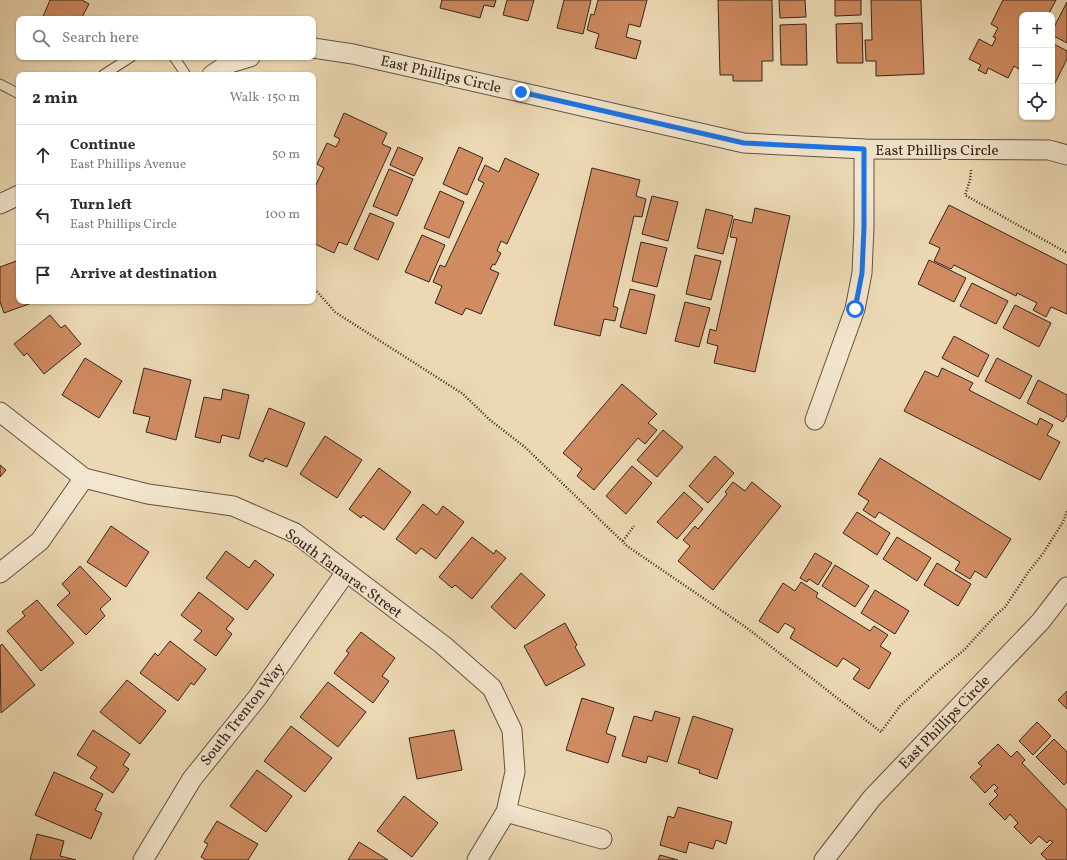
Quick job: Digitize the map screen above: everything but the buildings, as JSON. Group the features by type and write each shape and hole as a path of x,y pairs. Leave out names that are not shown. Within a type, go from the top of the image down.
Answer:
{"street":[{"name":"East Phillips Circle","path":"316,48 354,54 744,143 864,149 1049,150 1067,156"},
{"path":"216,72 230,63 240,60"},
{"path":"815,420 855,309 862,273 864,227 864,149"},
{"path":"0,204 16,196"},
{"name":"South Tamarac Street","path":"0,412 84,478 148,494 233,506 295,533 443,645 492,688 512,730 515,772 506,812 477,860"},
{"path":"0,573 40,541 84,478"},
{"name":"South Trenton Way","path":"143,860 192,778 257,698 346,572"},
{"name":"East Phillips Circle","path":"824,860 872,798 1041,621 1067,587"},
{"path":"506,812 602,839"}],"lane":[{"path":"108,72 126,60"},
{"path":"176,60 184,72"},
{"path":"0,84 16,92"}],"path":[{"path":"972,150 970,180 965,195 1067,253"},
{"path":"316,290 335,312 463,394 490,420 526,448 623,541 747,628 881,732 900,706 964,650 1005,607 1063,522 1067,511"},
{"path":"623,541 634,526"}],"route":[{"path":"521,92 744,143 864,149 864,227 862,273 855,309"}]}
